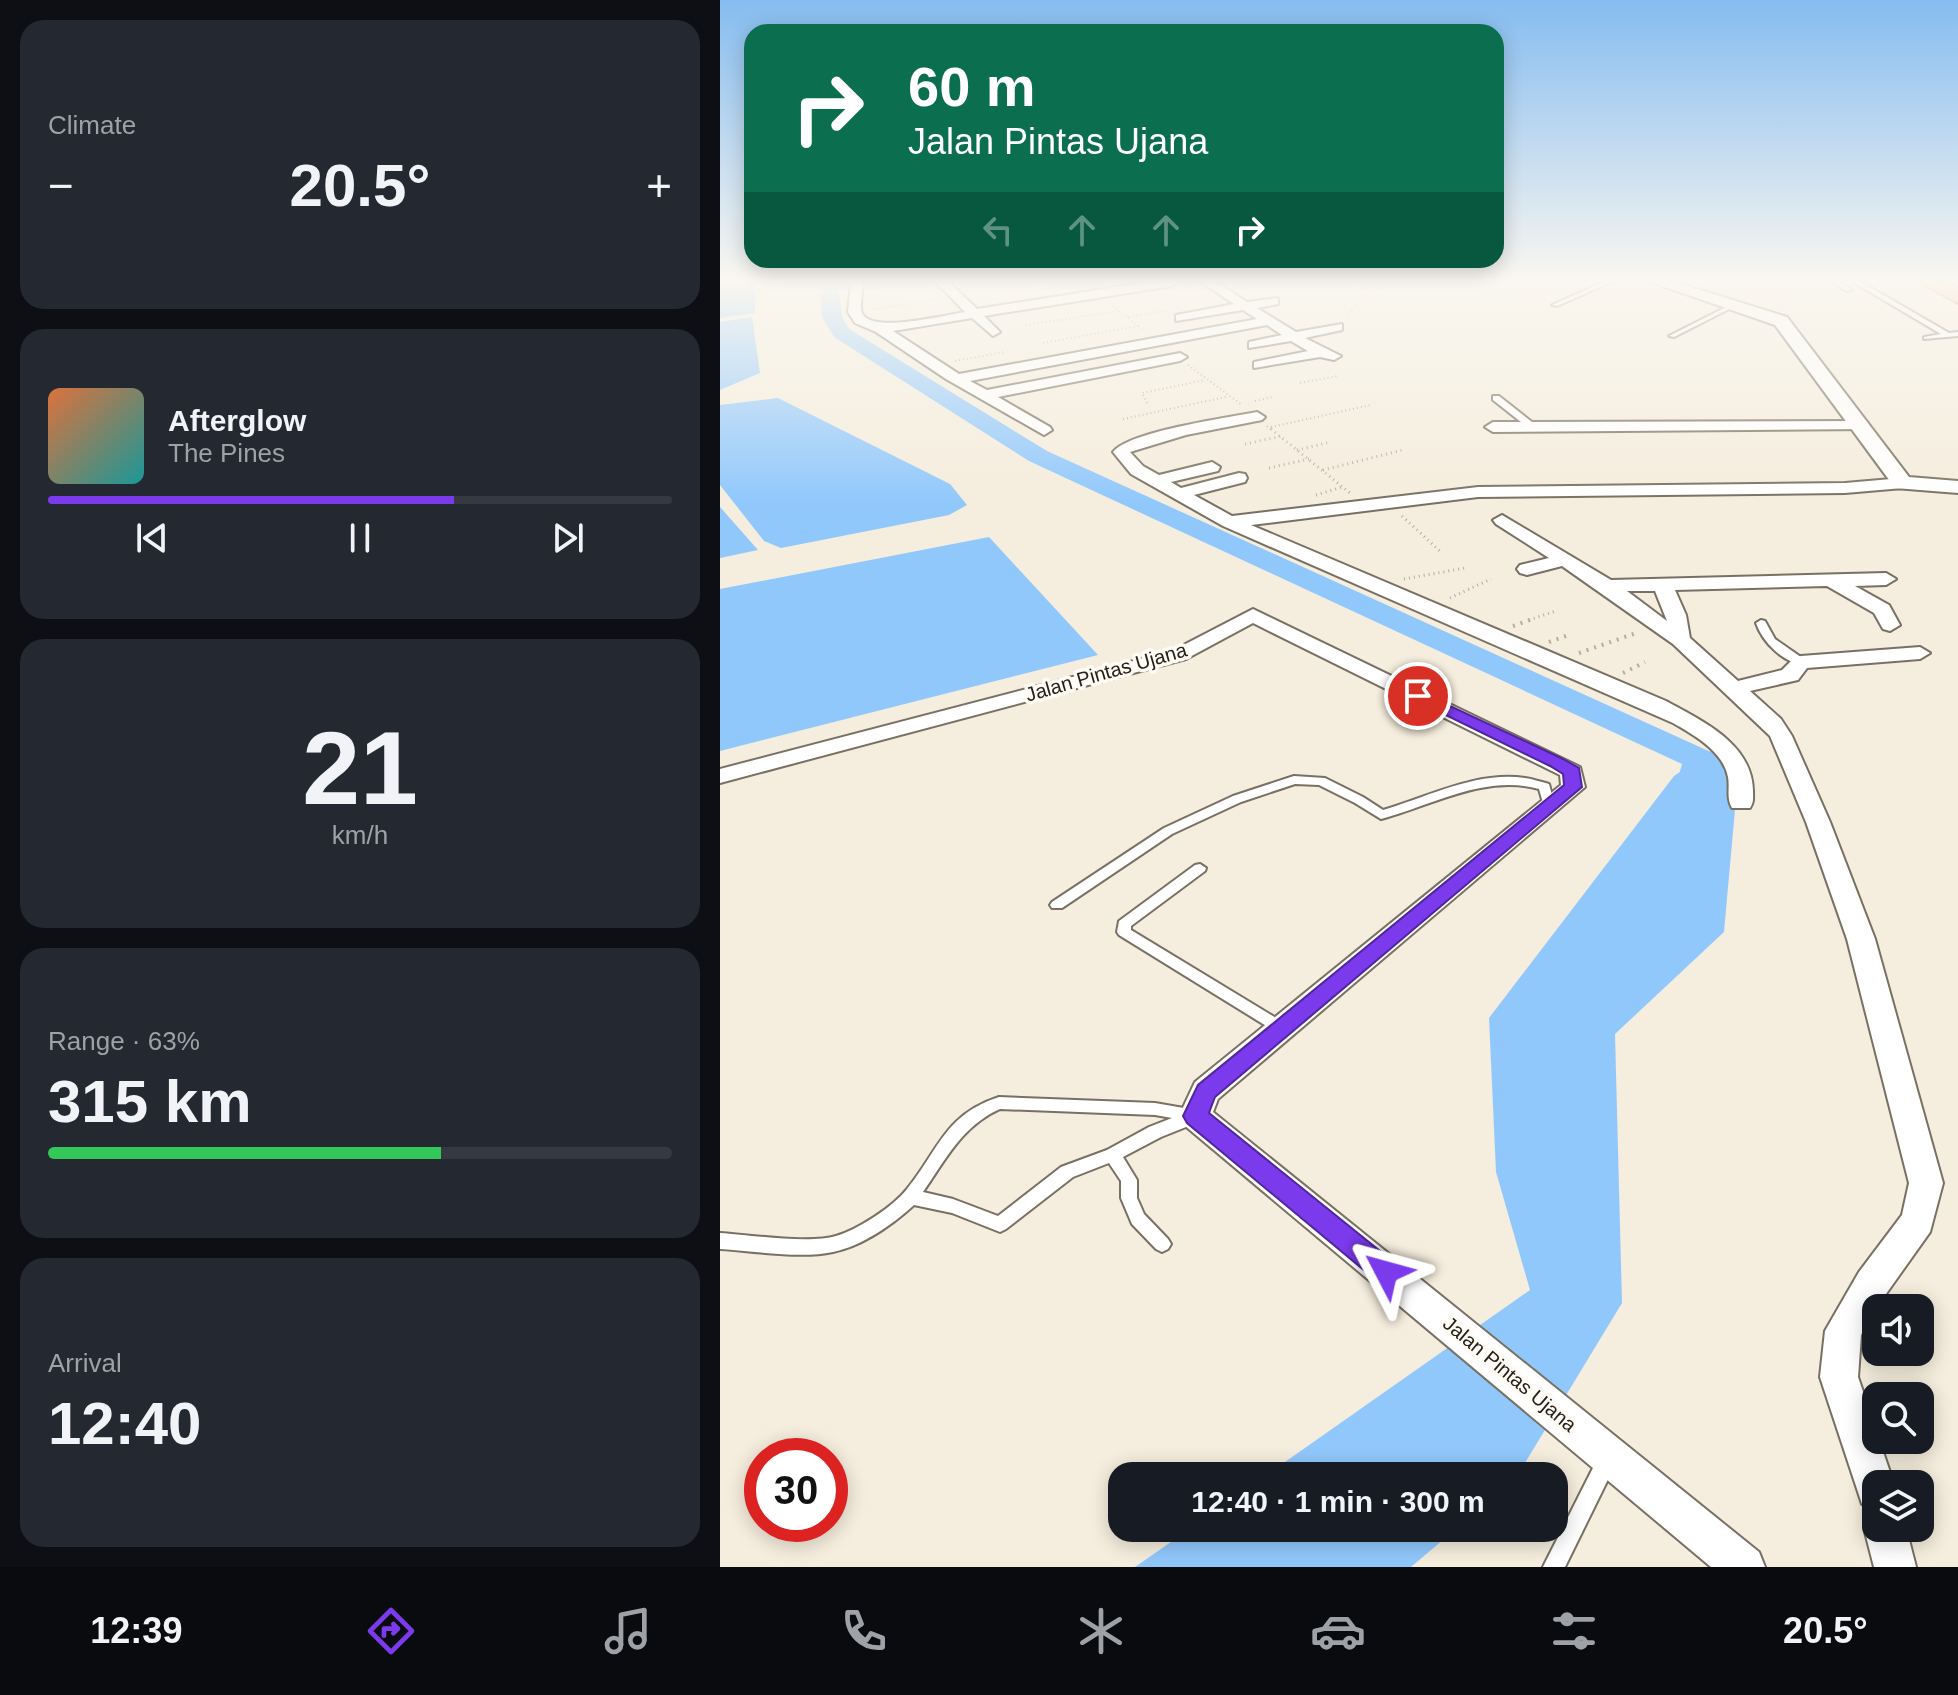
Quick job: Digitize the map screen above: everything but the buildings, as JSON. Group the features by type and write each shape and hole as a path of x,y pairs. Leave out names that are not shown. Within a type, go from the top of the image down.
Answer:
{"street":[{"path":"920,355 1044,430"},
{"path":"957,379 1087,355"},
{"path":"1259,365 1326,355"},
{"path":"1807,355 1903,483"},
{"path":"986,395 1180,357"},
{"path":"1042,384 1056,397"},
{"path":"1263,422 1184,431 1122,449 1137,470 1229,522 1658,706 1694,726 1729,752 1740,775 1741,803"},
{"path":"1493,427 1862,426"},
{"path":"1137,470 1167,463"},
{"path":"1157,481 1212,467"},
{"path":"1182,493 1239,478"},
{"path":"1229,522 1478,492 1845,488 1903,483 1958,487"},
{"path":"1478,492 1495,514 1607,586 1670,633 1773,724 1818,822 1861,939 1926,1183 1918,1221 1872,1284 1843,1331 1839,1377 1869,1470"},
{"path":"1527,569 1565,559"},
{"path":"1607,586 1886,579"},
{"path":"1832,580 1882,609 1890,625"},
{"path":"1662,584 1676,615 1670,633"},
{"name":"Jalan Pintas Ujana","path":"720,776 1179,655 1253,615 1572,772 1573,787 1206,1091 1195,1116 1744,1567"},
{"path":"1732,689 1790,675 1801,662 1920,653"},
{"path":"1889,1542 1895,1567"}],"lane":[{"path":"1496,398 1534,428"},
{"path":"1761,623 1764,634 1781,651 1801,662"},
{"path":"1057,905 1168,831 1237,799 1294,780 1321,781 1381,815 1468,787 1527,779 1545,787 1549,807"},
{"path":"1200,868 1124,924 1124,932 1281,1028"},
{"path":"720,1241 835,1245 883,1218 911,1197 957,1127 977,1110 999,1103 1155,1109 1195,1116"},
{"path":"911,1197 953,1206 1000,1224 1067,1172 1113,1155 1155,1132 1195,1116"},
{"path":"1113,1155 1129,1180 1129,1198 1138,1219 1162,1244"},
{"path":"1554,1567 1610,1456"}],"path":[{"path":"933,364 986,355"},
{"path":"1180,357 1205,380 1282,436 1365,504"},
{"path":"1300,383 1338,376"},
{"path":"1147,403 1142,393 1205,380"},
{"path":"1123,419 1227,397"},
{"path":"1263,422 1371,405"},
{"path":"1245,444 1282,436"},
{"path":"1297,450 1331,442"},
{"path":"1323,470 1403,450"},
{"path":"1269,468 1309,459"},
{"path":"1386,501 1442,553"},
{"path":"1374,584 1465,568"},
{"path":"1430,608 1491,579"},
{"path":"1490,634 1556,611"},
{"path":"1581,651 1670,633"}],"water":[{"path":"720,355 757,355 760,373 720,390"},
{"path":"778,398 950,484 967,505 949,515 781,548 764,541 720,485 720,405"},
{"path":"720,507 758,550 720,558"},
{"path":"989,537 1098,655 720,751 720,589"},
{"path":"1718,746 1738,776 1724,932 1615,1034 1622,1303 1525,1462 1285,1462 1530,1290 1496,1172 1489,1018 1674,776"},
{"path":"1171,1542 1440,1542 1411,1567 1135,1567"}],"waterway":[{"path":"876,355 1038,456 1701,760 1689,803"}],"route":[{"path":"1386,1272 1195,1116 1206,1091 1573,787 1572,772 1556,762 1418,696"}]}
